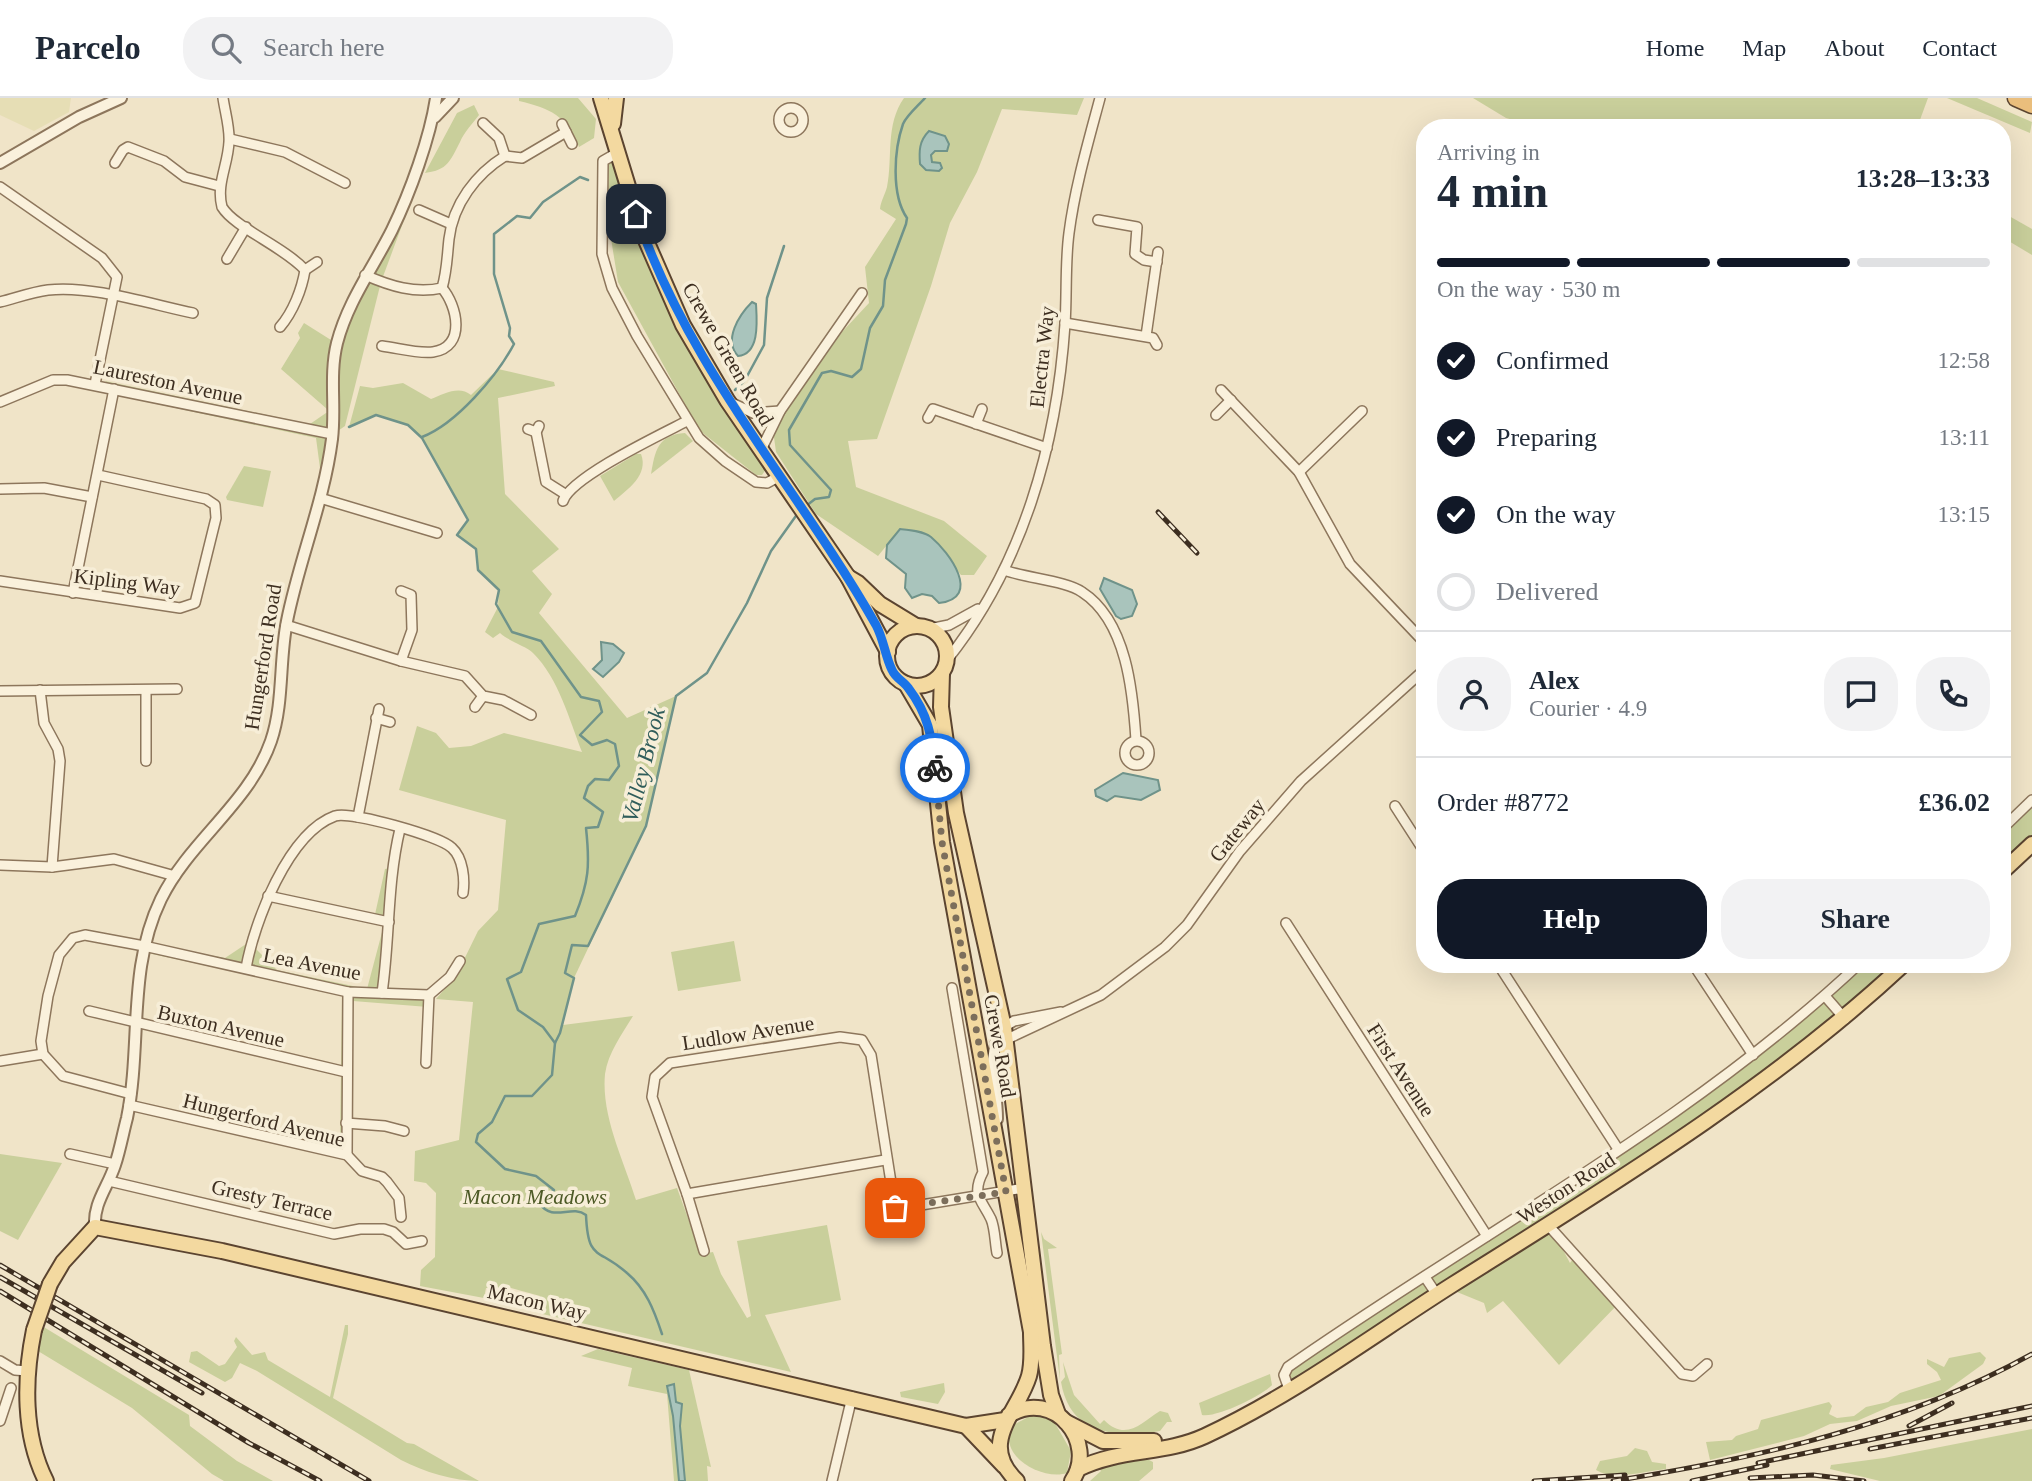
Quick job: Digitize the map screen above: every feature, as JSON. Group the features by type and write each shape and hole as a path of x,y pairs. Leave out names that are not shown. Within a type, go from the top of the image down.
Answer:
{"highway":[{"path":"2016,98 2032,105"}],"main road":[{"name":"Crewe Green Road","path":"601,98 659,275 683,325 727,400 848,578 888,652"},
{"name":"Crewe Green Road","path":"612,132 616,98"},
{"name":"Crewe Green Road","path":"848,578 858,583 880,604 923,628"},
{"path":"923,628 943,640 944,667 928,684 906,684 892,670 888,652 898,632 923,628"},
{"name":"Crewe Road","path":"944,667 942,724 956,813 1002,1035 1051,1395 1078,1445 1075,1476"},
{"name":"Crewe Road","path":"906,684 919,702 930,725 942,842 1031,1332 1029,1376 1007,1418"},
{"path":"2011,864 2032,844"},
{"name":"Weston Road","path":"1075,1476 1108,1456 1197,1439 1290,1392 1646,1162 1845,1019 1894,973"},
{"path":"46,1481 37,1461 29,1420 27,1371 34,1329 50,1284 63,1262 95,1227"},
{"name":"Macon Way","path":"95,1227 222,1251 967,1426 1007,1418"},
{"name":"Weston Road","path":"1007,1418 1034,1406 1103,1441 1130,1443 1166,1439 1233,1420"},
{"path":"1006,1467 1001,1443 1007,1418"},
{"path":"967,1426 1017,1481"},
{"path":"36,1481 37,1461"}],"street":[{"path":"0,163 79,117 121,98"},
{"path":"223,98 230,139 227,164 219,186 223,211 294,258 305,270"},
{"name":"Hungerford Road","path":"95,1227 96,1205 115,1164 130,1100 135,1069 138,974 144,946 161,899 174,876 247,789 259,769 276,724 286,625 320,498 332,434 335,353 345,315 401,209 433,120 436,98"},
{"name":"Hungerford Road","path":"433,120 453,98"},
{"name":"Electra Way","path":"944,667 968,632 1004,569 1031,507 1047,448 1059,387 1070,223 1100,98"},
{"path":"483,123 499,138 505,156"},
{"path":"382,346 433,352 451,342 456,334 453,306 442,288 448,268 451,224 478,176 505,156 522,158 564,128 572,144"},
{"path":"230,139 285,152 345,183"},
{"path":"115,163 125,148 137,149 164,160 186,177 219,186"},
{"path":"617,153 608,156 602,164 601,241 605,268 619,302 688,421 710,449 756,482 767,482 778,477"},
{"path":"0,187 109,264 117,277 95,384"},
{"path":"419,210 451,224"},
{"path":"1098,220 1137,227 1135,254 1144,260 1157,262"},
{"path":"227,259 246,227"},
{"path":"1146,336 1158,252"},
{"path":"280,327 289,317 305,270 317,262"},
{"path":"365,275 388,286 429,291 442,288"},
{"path":"0,302 47,290 114,296 193,313"},
{"path":"761,452 765,436 780,411 862,293"},
{"path":"1065,323 1146,336 1153,338 1157,345"},
{"name":"Laureston Avenue","path":"0,402 53,380 95,384 332,434"},
{"path":"73,593 114,389"},
{"path":"1221,390 1299,472 1350,564 1416,634"},
{"path":"727,400 753,413 780,411"},
{"path":"1216,415 1231,400"},
{"path":"928,418 933,409 1047,448"},
{"path":"976,424 982,409"},
{"path":"1299,472 1362,411"},
{"path":"534,429 547,482 564,497 569,488 604,468 621,453 688,421"},
{"name":"Kipling Way","path":"0,581 180,608 191,606 198,598 216,518 215,505 206,499 98,475"},
{"path":"0,489 44,488 92,497"},
{"path":"320,498 436,533"},
{"path":"1004,569 1082,591 1103,613 1119,641 1133,702 1136,740"},
{"path":"401,591 414,594 412,630 401,661"},
{"name":"Electra Way","path":"923,628 949,625 980,608"},
{"path":"286,625 401,661 465,676 483,696 497,698 531,715"},
{"name":"Gateway","path":"1002,1035 1014,1021 1076,1008 1127,978 1166,947 1187,925 1240,851 1301,781 1416,677"},
{"path":"0,691 177,689"},
{"path":"40,690 44,723 58,749 60,761 52,867"},
{"path":"146,690 146,761"},
{"path":"475,707 483,696"},
{"path":"358,817 377,714 390,722"},
{"path":"2011,820 2032,800"},
{"path":"1395,806 1416,839"},
{"path":"246,968 257,922 268,896 311,832 336,816 358,817 439,839 454,849 462,866 465,889"},
{"path":"382,993 389,949 390,868 400,829"},
{"path":"0,865 52,867 114,859 174,876"},
{"path":"268,896 389,922"},
{"name":"First Avenue","path":"1286,923 1487,1236"},
{"name":"Lea Avenue","path":"43,1054 42,1028 58,956 66,942 85,935 348,992 429,995"},
{"path":"427,1063 429,995 450,977 460,961"},
{"path":"1504,973 1618,1149"},
{"path":"1699,973 1753,1055"},
{"path":"1290,1392 1284,1375 1288,1367 1618,1149 1753,1055 1849,973"},
{"name":"Crewe Road","path":"952,988 983,1172 977,1183 979,1197 982,1208 991,1219 997,1253"},
{"path":"347,1154 348,992"},
{"path":"1825,996 1845,1019"},
{"name":"Buxton Avenue","path":"89,1012 346,1072"},
{"path":"974,1022 1002,1035 991,1060 997,1100 996,1146"},
{"name":"Ludlow Avenue","path":"704,1251 687,1194 652,1097 655,1077 670,1063 840,1037 862,1040 871,1055 893,1209 1024,1188"},
{"path":"0,1061 43,1054"},
{"name":"Hungerford Avenue","path":"43,1054 63,1076 130,1100 347,1154 362,1171 382,1177 387,1182 399,1198 401,1217"},
{"path":"346,1123 385,1126 399,1134"},
{"path":"70,1154 115,1164"},
{"path":"687,1194 885,1160"},
{"name":"Gresty Terrace","path":"109,1181 334,1234 372,1228 393,1232 406,1244 422,1241"},
{"path":"1548,1225 1682,1374 1693,1376 1707,1364"},
{"path":"1425,1277 1437,1295"},
{"path":"0,1361 15,1370 27,1371"},
{"path":"0,1421 11,1388"},
{"path":"832,1481 852,1397"}],"shaded area":[{"path":"0,98 71,98 69,112 34,131 0,115"}],"green space":[{"path":"519,98 578,98 596,119 594,138 579,147 569,128 556,115 519,101"},
{"path":"904,98 1084,98 1077,115 1002,109 977,172 950,223 931,286 877,439 848,441 856,487 944,521 987,556 974,575 961,575 929,535 900,529 878,556 816,514 776,452 773,430 842,332 869,303 865,267 896,219 880,209 889,176 894,119"},
{"path":"1473,98 1928,98 1920,119 1506,118"},
{"path":"1947,98 1977,98 2032,122 2030,133 2011,125 2011,119 1997,119"},
{"path":"474,105 479,115 451,159 439,170 425,173 457,113"},
{"path":"613,160 645,254 766,469 762,475 756,475 699,430 618,282 609,226 608,162"},
{"path":"401,209 407,212 381,282 345,426 332,435 327,469 320,468 316,438 124,397 105,381 310,424 326,413 332,414 335,353"},
{"path":"2011,217 2032,229 2032,255 2011,242"},
{"path":"304,323 331,340 327,365 327,409 281,369 300,338 298,333"},
{"name":"Macon Meadows","path":"498,369 554,382 555,386 498,398 505,494 559,549 532,571 552,594 539,613 627,718 676,696 646,826 574,978 563,1025 633,1016 609,1059 605,1090 614,1138 636,1200 677,1188 701,1254 713,1252 721,1274 747,1318 751,1316 737,1241 827,1225 841,1300 765,1315 791,1372 534,1312 540,1296 511,1288 486,1288 484,1298 420,1286 421,1270 435,1257 436,1193 426,1183 414,1181 415,1151 459,1140 473,1002 436,999 456,976 478,931 498,910 506,820 399,790 417,726 436,733 449,748 471,746 504,733 582,752 562,700 542,663 530,650 500,633 493,638 485,632 498,607 499,590 478,570 476,549 457,535 468,520 422,438 408,425 376,415 349,427 360,386 373,388 403,383 431,399 456,391 471,395"},
{"path":"685,433 693,441 651,474 659,445 669,437"},
{"path":"636,454 641,454 643,462 640,475 614,501 600,476"},
{"path":"244,466 271,471 263,507 227,500 226,497"},
{"path":"2032,800 2032,844 2011,864 2011,820"},
{"path":"390,868 382,993 429,995 428,1007 353,1001 347,1146 340,1143 342,995 143,952 145,943 225,958 246,944 251,944 277,970 367,989 385,921 374,919 385,869"},
{"path":"734,941 741,981 678,991 671,952"},
{"path":"1849,973 1894,973 1845,1019 1549,1224 1570,1263 1575,1256 1619,1303 1559,1365 1503,1301 1487,1313 1484,1303 1457,1292 1455,1284 1290,1392 1288,1367 1411,1288 1753,1055"},
{"path":"0,1154 62,1163 18,1240 0,1231"},
{"path":"1041,1232 1044,1239 1057,1248 1048,1249 1062,1354 1059,1355 1060,1380"},
{"path":"345,1325 348,1325 348,1334 333,1398 407,1443 414,1444 479,1481 439,1475 401,1460 240,1363 232,1378 225,1382 189,1362 191,1352 197,1351 219,1366 225,1364 237,1347 234,1341 236,1337 252,1355 265,1352 268,1360 330,1397"},
{"path":"42,1326 189,1415 190,1426 237,1461 273,1481 224,1481 212,1474 132,1408 38,1351"},
{"path":"598,1349 689,1370 711,1467 707,1466 708,1481 674,1481 667,1394 628,1386 632,1368 581,1356"},
{"path":"1980,1352 1986,1358 1983,1364 1939,1396 1891,1406 1857,1421 1830,1424 1804,1436 1710,1460 1706,1442 1732,1440 1736,1436 1758,1429 1761,1420 1829,1402 1832,1406 1829,1414 1837,1418 1854,1416 1866,1407 1888,1402 1900,1393 1941,1380 1937,1372 1927,1364 1927,1359 1944,1367 1949,1358"},
{"path":"1063,1362 1074,1395 1100,1424 1104,1420 1119,1430 1126,1430 1140,1425 1160,1411 1168,1413 1172,1422 1167,1422 1160,1431 1127,1434 1111,1433 1084,1423 1066,1400 1061,1382 1065,1377"},
{"path":"1270,1374 1272,1385 1259,1395 1228,1410 1202,1415 1199,1403"},
{"path":"944,1383 945,1392 938,1404 901,1397 900,1392"},
{"path":"1036,1413 1052,1418 1071,1451 1067,1473 1045,1473 1034,1469 1024,1463 1010,1446 1009,1436 1013,1425"},
{"path":"2032,1429 2032,1481 1880,1481 1830,1469 1831,1465 1884,1458"},
{"path":"1635,1448 1647,1451 1652,1462 1666,1464 1666,1469 1621,1475 1596,1470 1600,1461 1627,1456"},
{"path":"1147,1459 1153,1462 1153,1469 1139,1481 1090,1481 1101,1471 1098,1467"}],"water":[{"path":"929,131 945,136 949,144 947,151 935,151 931,155 932,162 940,163 942,168 939,171 926,170 920,164 920,146"},
{"path":"752,302 756,304 756,336 750,349 738,356 732,343 732,335 742,314"},
{"path":"900,529 928,535 946,553 961,584 959,593 952,599 939,603 932,596 922,594 912,598 905,588 906,574 886,558 887,545"},
{"path":"1104,578 1132,590 1137,604 1132,616 1121,619 1116,616 1100,589"},
{"path":"601,642 613,644 624,653 619,662 603,677 593,669 602,660"},
{"path":"1123,773 1158,780 1160,790 1141,800 1115,796 1107,801 1096,796 1095,790"},
{"path":"674,1384 676,1402 682,1404 680,1426 685,1481 679,1481 673,1416 667,1386"}],"waterway":[{"name":"Valley Brook","path":"806,506 815,499 829,497 831,490 790,445 789,430 822,373 831,371 852,377 861,369 870,328 883,306 885,280 906,224 907,218 896,185 900,135 905,121 925,98"},
{"path":"422,437 435,431 474,398 507,357 514,344 509,336 510,328 494,274 494,234 517,216 530,218 543,202 580,177 588,180"},
{"path":"735,390 745,380 764,345 767,298 784,246"},
{"path":"349,427 376,415 408,425 422,438 468,520 457,535 476,549 478,570 499,590 496,604 512,632 541,641 581,697 599,701 602,712 580,735 592,745 607,740 615,744 619,766 609,780 595,779 588,786 584,798 603,812 598,827 586,828 587,873 575,916 539,924 521,972 507,979 518,1010 543,1027 555,1043"},
{"name":"Valley Brook","path":"662,1334 652,1308 639,1286 627,1273 592,1247 586,1215 574,1211 556,1213 544,1209 539,1203 554,1190 536,1176 505,1169 476,1142 478,1134 492,1122 505,1096 532,1096 552,1075 555,1043 574,978 565,973 572,945 588,946 646,826 676,696 707,673 747,603 771,551 798,513"}],"railway":[{"path":"1158,512 1197,553"},
{"path":"0,1265 369,1481"},
{"path":"0,1277 202,1393"},
{"path":"0,1291 249,1443 320,1481"},
{"path":"1613,1481 1775,1450 1881,1420 1983,1379 2032,1354"},
{"path":"1909,1426 1952,1403"},
{"path":"1758,1463 2032,1406"},
{"path":"1870,1449 2032,1418"},
{"path":"1692,1481 1767,1465"},
{"path":"1534,1481 1625,1475"},
{"path":"1750,1478 1813,1475 1864,1481"}],"way so far":[{"path":"895,1208 1006,1192 942,842 935,768"}],"route":[{"path":"636,214 653,261 706,367 848,578 881,635 895,676 906,684 923,709 930,725 935,768"}]}
